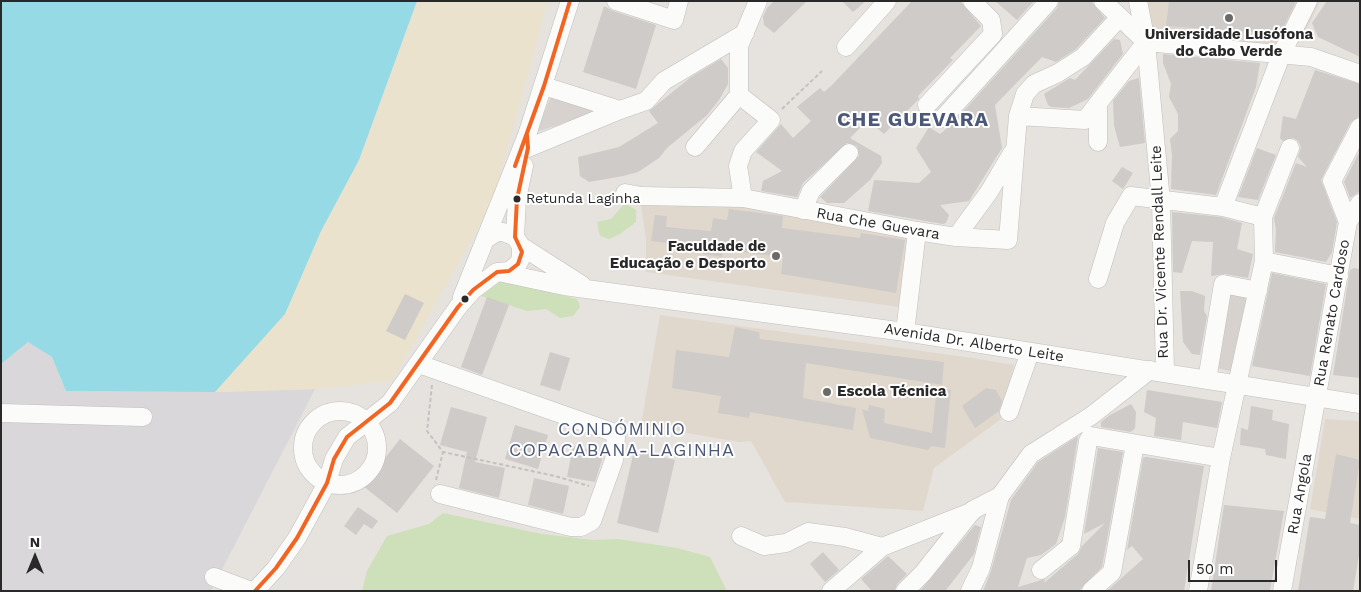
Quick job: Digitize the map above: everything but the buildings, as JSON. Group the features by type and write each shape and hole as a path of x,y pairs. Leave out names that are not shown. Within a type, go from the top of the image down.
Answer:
{"street":[{"path":"458,307 527,141 570,1"},
{"path":"616,1 674,20 679,1"},
{"path":"696,147 739,95 739,46 758,1"},
{"path":"846,47 887,1"},
{"path":"927,105 993,34 992,20 972,1"},
{"path":"943,118 1049,1"},
{"path":"1103,1 1146,42 1311,57 1360,74"},
{"name":"Rua Dr. Vicente Rendall Leite","path":"1138,1 1146,42 1161,201 1157,371"},
{"path":"1223,207 1282,54 1308,1"},
{"name":"Rua Che Guevara","path":"625,193 642,196 744,198 918,232 956,237 1008,240 1018,116 1025,94 1034,84 1058,73 1083,57 1120,17"},
{"path":"527,141 646,101 664,81 745,33"},
{"path":"1018,116 1085,120 1146,42"},
{"path":"544,86 620,110"},
{"path":"739,95 771,120 742,150 738,166 744,198"},
{"path":"1098,103 1098,142"},
{"path":"1348,222 1332,181 1360,127"},
{"path":"255,591 276,568 297,538 327,483 334,459 347,437 390,403 458,307 473,290 500,272 514,268 518,264 518,199 527,141"},
{"path":"956,237 989,192 1015,148"},
{"path":"1198,591 1221,458 1264,261 1263,217 1290,148"},
{"path":"804,210 811,191 849,153"},
{"path":"1098,279 1115,223 1131,196 1223,207 1263,217"},
{"name":"Rua Renato Cardoso","path":"1317,397 1348,222 1360,203"},
{"path":"500,272 491,270 482,261 483,244 497,232 510,234 518,242"},
{"path":"905,332 918,232"},
{"name":"Avenida Dr. Alberto Leite","path":"518,242 568,278 587,288"},
{"path":"1264,261 1338,276"},
{"name":"Avenida Dr. Alberto Leite","path":"500,272 564,286 905,332 1360,404"},
{"path":"1207,380 1223,284 1258,291"},
{"path":"1009,412 1030,352"},
{"path":"419,364 612,432 616,437 614,460 592,521 581,527 571,527 440,494"},
{"path":"970,591 981,568 1000,496 1031,454 1157,371"},
{"name":"Rua Angola","path":"1282,591 1317,397"},
{"path":"330,411 352,411 366,421 377,436 378,450 375,464 366,475 355,482 341,485 327,483 310,471 302,452 303,439 308,427 318,417 330,411"},
{"path":"1,413 143,416"},
{"path":"1041,570 1071,546 1088,440 1091,436 1221,458"},
{"path":"1091,591 1112,572 1135,444"},
{"path":"831,591 882,547 974,510 1000,496"},
{"path":"905,591 923,573 974,510"},
{"path":"741,536 764,546 786,543 808,532 845,537 882,547"},
{"path":"214,577 251,591"}],"path":[{"path":"771,120 822,71"},
{"path":"432,385 427,431 443,452 554,476 591,487"},
{"path":"440,494 436,482 443,452"}],"shaded area":[{"name":"Universidade Lusófona do Cabo Verde","path":"1142,1 1320,1 1304,35 1290,47 1149,38"},
{"path":"552,94 599,112 536,132"},
{"name":"Faculdade de Educação e Desporto","path":"641,204 729,204 908,236 899,307 646,272 646,240"},
{"path":"1225,290 1253,296 1237,373 1213,367"},
{"name":"Escola Técnica","path":"660,315 1014,365 1001,419 934,468 923,511 785,502 751,441 739,442 641,425"},
{"path":"28,342 52,357 66,391 215,392 315,389 211,591 1,591 1,364"},
{"path":"1325,419 1360,421 1360,519 1310,509"}],"green space":[{"path":"625,203 636,210 636,222 620,234 609,239 600,236 597,222 611,219"},
{"path":"496,280 528,283 546,291 577,299 580,307 573,316 560,318 546,309 527,311 478,295"},
{"path":"443,513 542,534 593,540 618,539 677,548 710,557 727,591 362,591 367,571 387,536 429,524"}],"sand":[{"path":"417,1 548,1 492,203 392,381 315,389 215,392 285,314 321,231 359,160"}],"water":[{"path":"1,1 417,1 359,160 321,231 285,314 215,392 66,391 52,357 28,342 1,364"}],"transit line":[{"path":"515,166 544,86 570,1"},
{"path":"255,591 276,568 297,538 327,483 334,459 347,437 390,403 458,307 473,290 497,272 509,271 518,264 522,252 515,237 517,199 528,148 527,135"}],"place":[{"name":"Universidade Lusófona do Cabo Verde","path":"1229,18"},
{"name":"Retunda Laginha","path":"517,199"},
{"name":"Faculdade de Educação e Desporto","path":"776,256"},
{"name":"Escola Técnica","path":"827,392"}],"district":[{"name":"CHE GUEVARA","path":"913,120"},
{"name":"CONDÓMINIO COPACABANA-LAGINHA","path":"622,440"}]}
